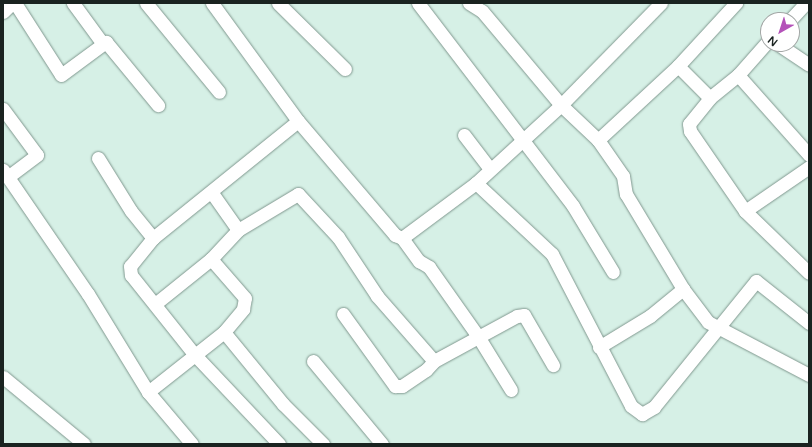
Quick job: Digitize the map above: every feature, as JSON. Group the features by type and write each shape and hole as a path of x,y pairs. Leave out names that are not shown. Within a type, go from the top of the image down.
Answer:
{"street":[{"path":"3,12 12,3"},
{"path":"15,3 62,75 106,42 158,105"},
{"path":"73,3 102,44"},
{"path":"146,3 219,92"},
{"path":"212,3 298,121 395,235 402,238 419,261 429,267 479,338 511,390"},
{"path":"278,3 345,69"},
{"path":"418,3 524,139 573,206 613,272"},
{"path":"469,3 482,11 562,104 598,140 623,176 626,194 683,289 708,322 809,375"},
{"path":"402,238 476,183 562,104 661,3"},
{"path":"598,140 678,66 736,3"},
{"path":"798,12 806,3"},
{"path":"760,50 738,75 710,98 689,124 690,131 745,211 809,273"},
{"path":"790,52 809,65"},
{"path":"678,66 710,98"},
{"path":"738,75 809,155"},
{"path":"3,109 37,155 6,173 88,294 148,392 192,444"},
{"path":"279,444 194,354 131,275 130,266 153,238 212,193 212,190 298,121"},
{"path":"464,135 490,169"},
{"path":"98,158 131,211 153,238"},
{"path":"745,211 809,167"},
{"path":"476,183 552,254 631,406 642,414 654,407 720,329 756,282 809,323"},
{"path":"212,193 238,230"},
{"path":"155,304 211,259 238,230 298,194 338,237 377,296 434,361"},
{"path":"148,392 194,354 224,332 243,309 245,298 211,259"},
{"path":"599,347 650,316 683,289"},
{"path":"343,314 395,386 402,386 420,374 434,361 479,338 517,316 524,316 553,365"},
{"path":"224,332 283,404 323,444"},
{"path":"314,361 382,444"},
{"path":"3,377 84,444"}]}
